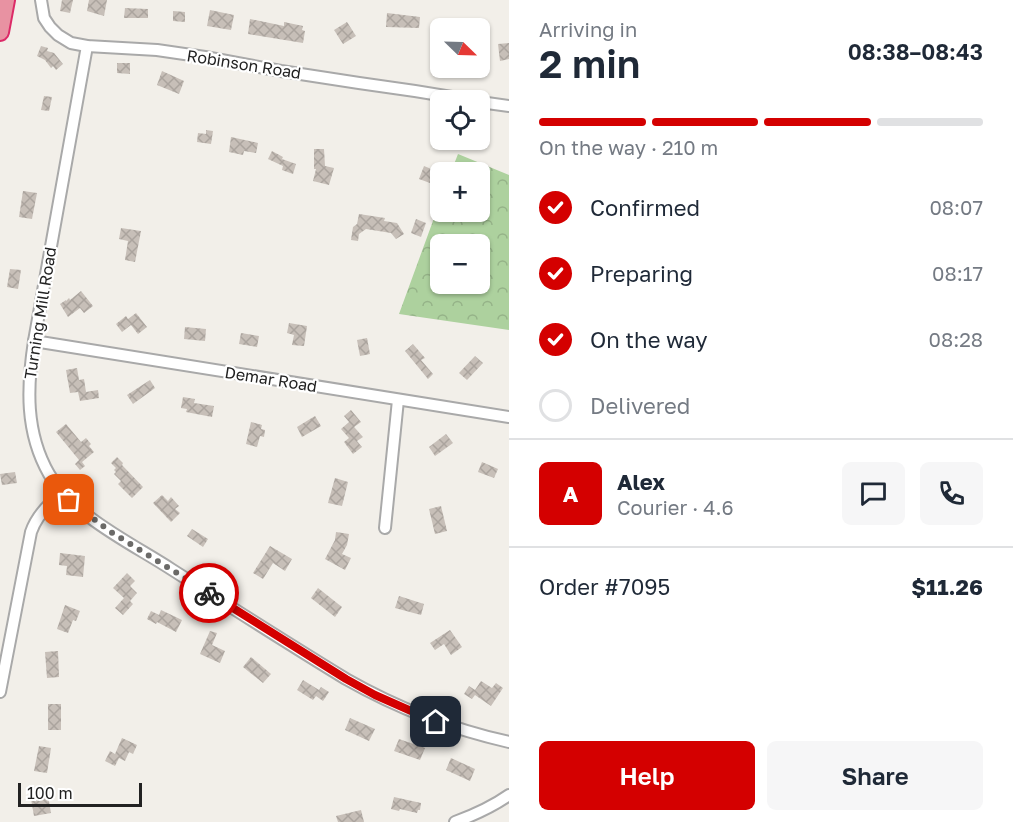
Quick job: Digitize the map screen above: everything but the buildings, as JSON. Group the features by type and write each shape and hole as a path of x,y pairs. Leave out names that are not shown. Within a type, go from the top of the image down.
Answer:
{"highway":[{"path":"0,32 6,0"}],"street":[{"name":"Robinson Road","path":"41,0 44,18 54,32 71,42 87,46 186,54 359,84 430,93"},
{"name":"Turning Mill Road","path":"87,46 34,341 28,387 32,433 50,475 69,500 111,532 346,679 375,695 436,722 471,734 509,742"},
{"path":"490,103 509,106"},
{"name":"Demar Road","path":"34,341 509,417"},
{"path":"385,528 399,400"},
{"path":"0,692 32,532 42,512 63,493"},
{"path":"455,822 472,816 509,795"}],"green space":[{"path":"458,154 477,162 455,162"},
{"path":"490,167 509,175 509,330 399,314 433,222 490,222"}],"way so far":[{"path":"69,500 111,532 209,593"}],"route":[{"path":"209,593 346,679 402,708 436,722"}]}
